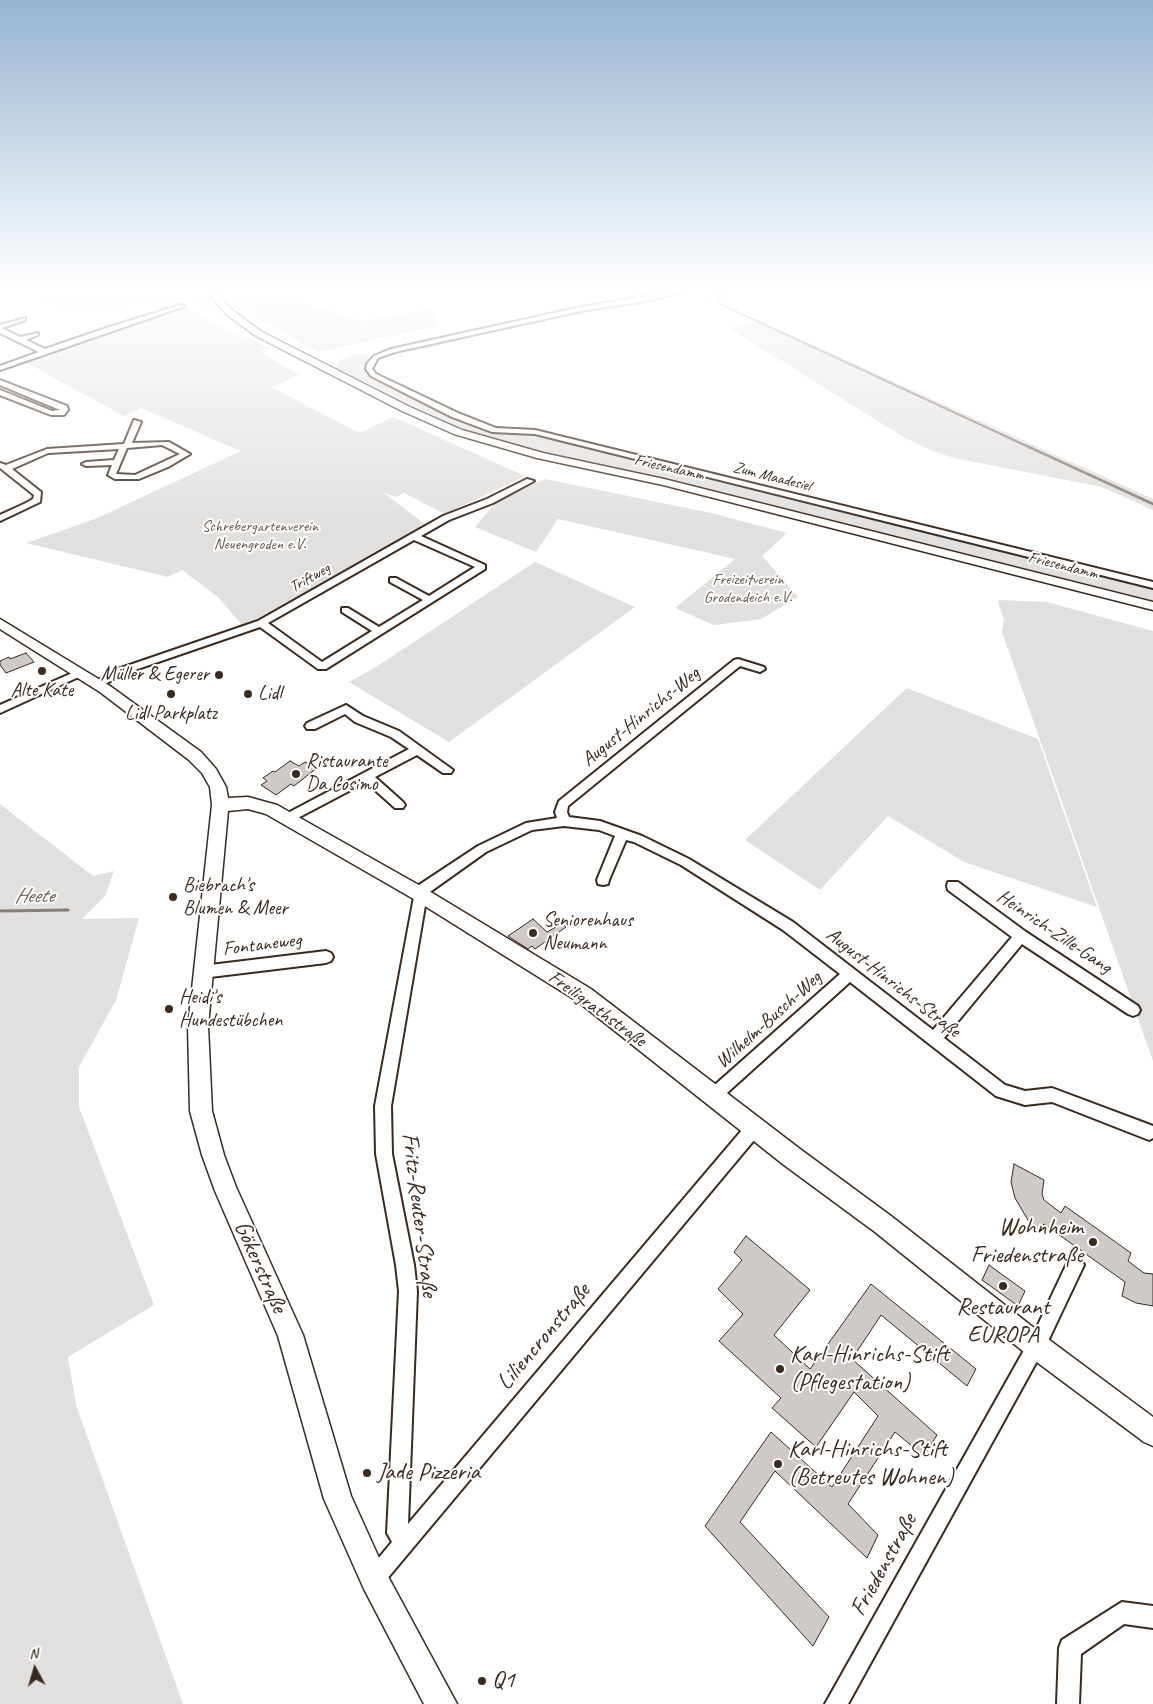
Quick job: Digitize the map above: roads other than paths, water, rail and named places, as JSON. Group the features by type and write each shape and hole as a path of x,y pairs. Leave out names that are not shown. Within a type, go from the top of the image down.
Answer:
{"main road":[{"name":"Friesendamm","path":"329,370 406,409 458,432 541,456 664,482 1153,606"},
{"path":"0,623 97,684 195,756 214,778 218,787 220,805"},
{"name":"Freiligrathstraße","path":"220,805 248,803 259,805 288,818 420,894 584,996 754,1128 883,1224 1036,1346 1153,1433"},
{"name":"Gökerstraße","path":"220,805 202,972 198,1044 198,1090 201,1111 213,1156 226,1191 290,1335 338,1499 374,1579 441,1704"}],"street":[{"name":"Zum Maadesiel","path":"369,370 373,375 455,415 495,430 534,432 1153,586"},
{"path":"0,382 64,408 64,410 61,413 51,413 0,392"},
{"path":"3,467 47,451 126,445 169,444 186,454 136,476 115,477 112,475 117,462 126,445 137,422"},
{"path":"86,464 117,462"},
{"path":"0,518 37,500 38,494 3,467"},
{"name":"Triftweg","path":"97,684 122,671 262,623 446,518 490,501 530,481"},
{"path":"262,623 322,667 482,567 413,536"},
{"path":"393,580 430,600"},
{"path":"345,610 380,632"},
{"name":"August-Hinrichs-Weg","path":"564,822 561,812 562,804 738,662 760,669"},
{"path":"0,709 78,672"},
{"path":"311,726 346,709 359,719 395,734 447,770"},
{"path":"288,818 418,749"},
{"path":"367,776 399,805"},
{"name":"August-Hinrichs-Straße","path":"420,894 482,849 530,826 564,822 600,826 638,839 685,862 788,926 1001,1091 1025,1098 1052,1095 1149,1132"},
{"path":"603,880 622,834"},
{"name":"Heinrich-Zille-Gang","path":"953,886 1021,936 1133,1010"},
{"name":"Fritz-Reuter-Straße","path":"404,1542 397,1533 408,1291 406,1265 384,1154 383,1106 420,894"},
{"path":"934,1039 1021,936"},
{"name":"Fontaneweg","path":"202,972 326,957"},
{"name":"Wilhelm-Busch-Weg","path":"713,1096 850,974"},
{"name":"Liliencronstraße","path":"374,1579 754,1128"},
{"name":"Friedenstraße","path":"836,1704 1036,1346 1074,1265"},
{"path":"1068,1704 1070,1648 1122,1612 1153,1617"}],"waterway":[{"path":"862,370 1031,448"},
{"path":"1029,447 1153,504"},
{"name":"Heete","path":"0,911 68,910"}],"place":[{"name":"Alte Kate","path":"42,671"},
{"name":"Müller & Egerer","path":"219,675"},
{"name":"Lidl Parkplatz","path":"171,694"},
{"name":"Lidl","path":"248,694"},
{"name":"Ristaurante Da Cosimo","path":"296,774"},
{"name":"Biebrach's Blumen & Meer","path":"173,897"},
{"name":"Seniorenhaus Neumann","path":"533,933"},
{"name":"Heidi's Hundestübchen","path":"169,1009"},
{"name":"Wohnheim Friedenstraße","path":"1093,1242"},
{"name":"Restaurant EUROPA","path":"1003,1286"},
{"name":"Karl-Hinrichs-Stift (Pflegestation)","path":"780,1369"},
{"name":"Karl-Hinrichs-Stift (Betreutes Wohnen)","path":"778,1464"},
{"name":"Jade Pizzeria","path":"367,1473"},
{"name":"Q1","path":"482,1681"}],"park label":[{"name":"Schrebergartenverein Neuengroden e.V.","path":"260,536"},
{"name":"Freizeitverein Grodendeich e.V.","path":"748,589"}]}
